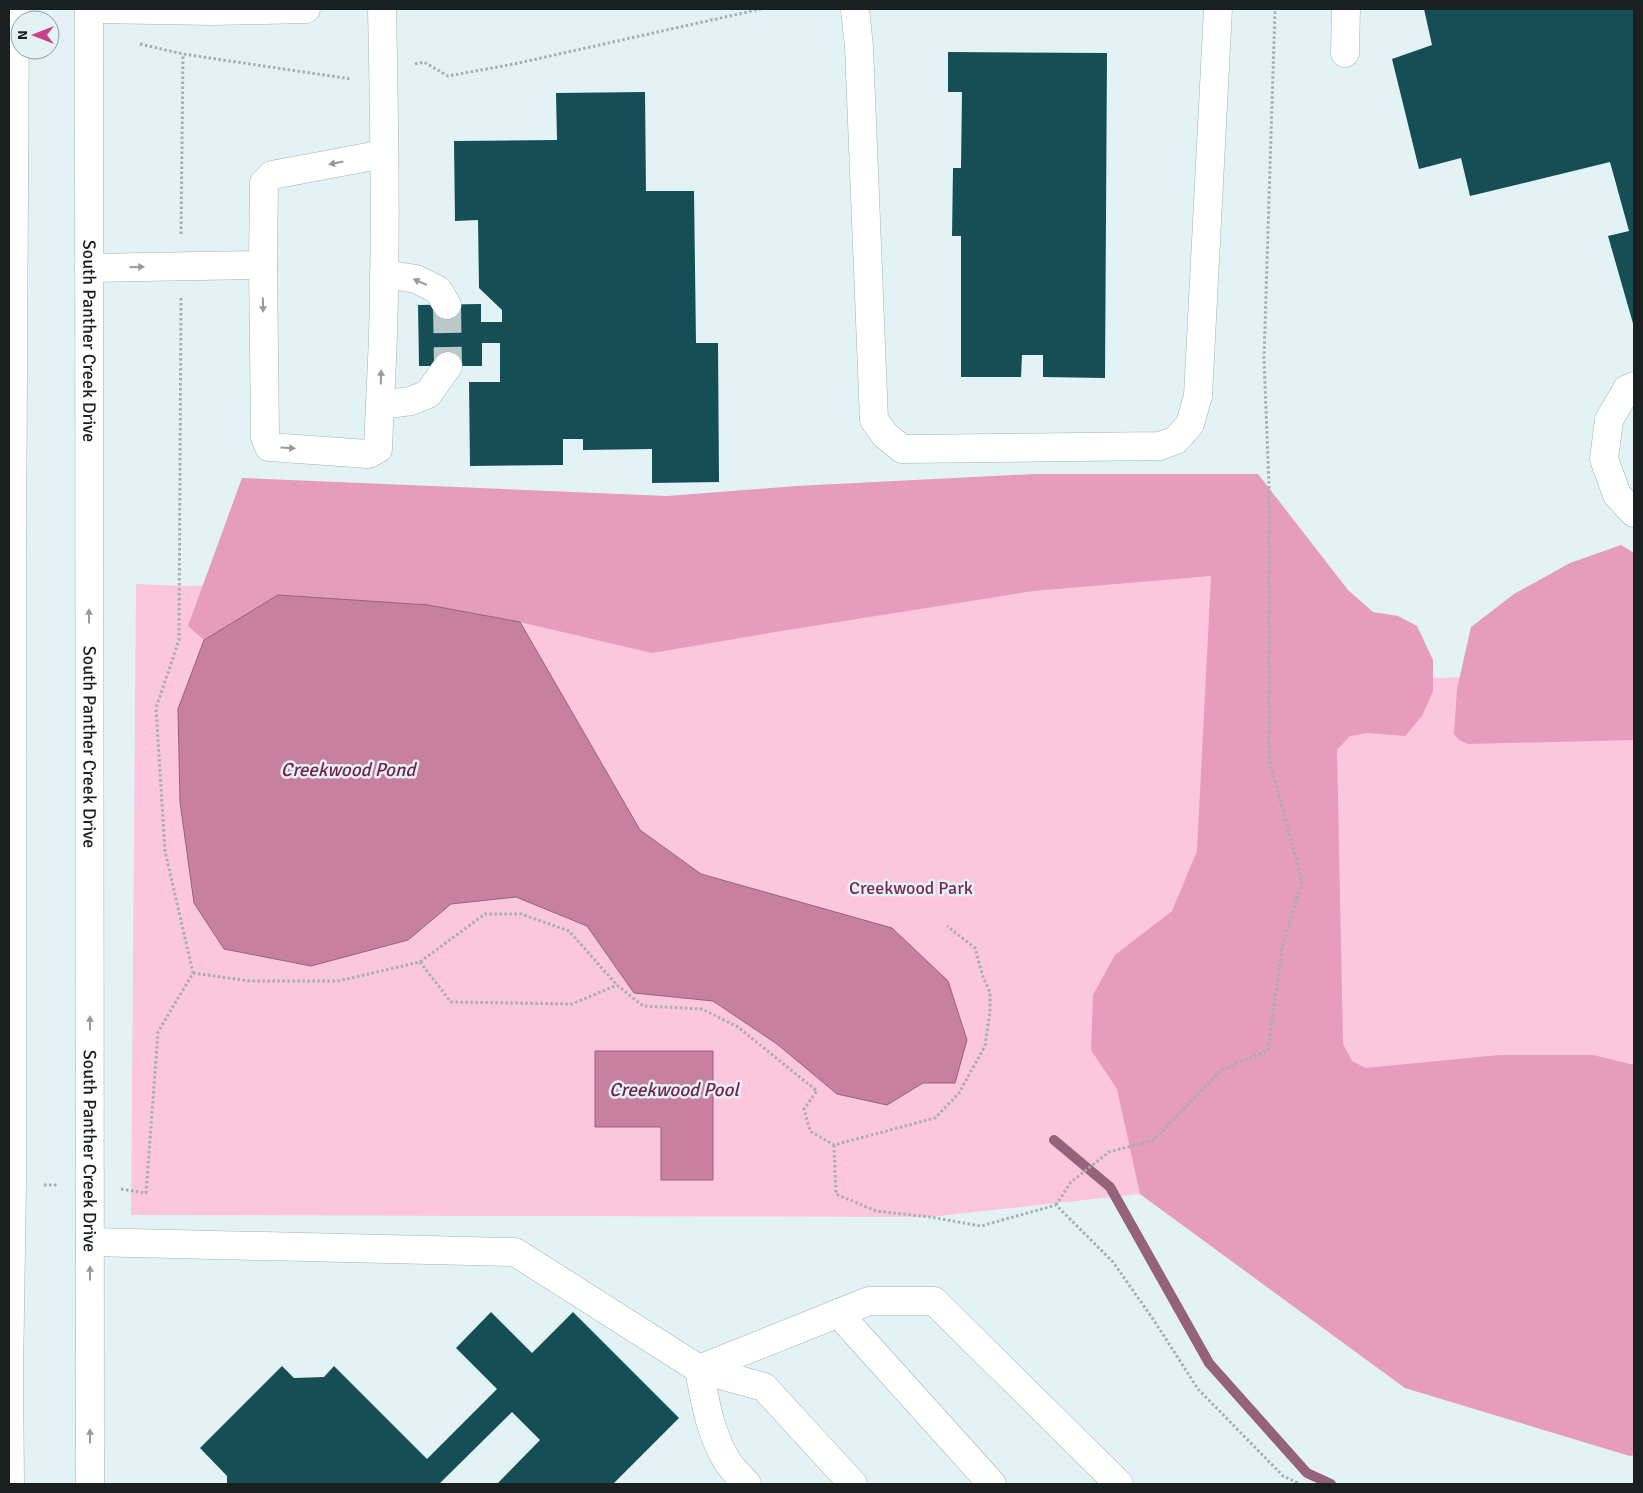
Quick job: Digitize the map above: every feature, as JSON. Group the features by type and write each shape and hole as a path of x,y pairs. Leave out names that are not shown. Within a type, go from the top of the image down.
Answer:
{"street":[{"path":"10,1484 14,9"},
{"name":"South Panther Creek Drive","path":"89,9 90,1484"},
{"path":"93,9 206,11 306,9"},
{"path":"382,9 384,154 384,274 378,449 368,454 270,447 265,437 264,183 272,176 384,154"},
{"path":"855,9 859,46 874,420 885,435 902,449 1160,446 1176,440 1190,424 1198,396 1218,9"},
{"path":"1345,53 1346,9"},
{"path":"89,268 263,265"},
{"path":"384,274 416,279 438,290 447,305"},
{"path":"380,405 411,401 428,394 448,366"},
{"path":"1634,386 1627,389 1609,420 1604,459 1617,495 1634,513"},
{"path":"90,1242 515,1252 699,1369 764,1387 853,1484"},
{"path":"699,1369 869,1301 934,1301 1119,1484"},
{"path":"838,1313 992,1484"},
{"path":"699,1369 706,1408 716,1440 728,1462 747,1484"}],"path":[{"path":"136,43 183,54 358,80 424,62 448,76 514,64 761,9"},
{"path":"834,1145 836,1194 876,1211 930,1217 981,1226 1056,1205 1071,1182 1108,1152 1154,1140 1220,1071 1268,1050 1282,948 1302,881 1269,759 1269,486 1264,358 1275,9"},
{"path":"12,1186 90,1184 146,1193 158,1032 193,973 165,851 156,708 179,640 183,54"},
{"path":"193,973 250,981 338,981 420,962 485,914 521,914 569,931 618,986 643,1006 702,1009 738,1027 817,1091 804,1109 810,1131 834,1145 936,1118 959,1093 986,1046 990,992 983,977 975,948 947,926"},
{"path":"420,962 451,1002 572,1004 618,986"},
{"path":"1056,1205 1113,1262 1153,1319 1198,1389 1284,1476 1300,1484"}],"green space":[{"name":"Creekwood Park","path":"1275,526 1272,680 1634,675 1634,1455 1630,1456 1405,1388 1140,1194 930,1217 131,1215 136,584 185,586 751,570"}],"shaded area":[{"path":"1035,474 1258,474 1348,590 1373,612 1398,616 1417,626 1433,660 1433,691 1422,716 1405,736 1367,733 1350,736 1337,750 1343,1044 1352,1061 1366,1068 1499,1055 1593,1055 1634,1065 1634,1455 1630,1456 1405,1388 1140,1194 1117,1089 1091,1050 1093,995 1115,955 1172,911 1197,851 1211,576 1033,591 652,653 520,622 428,605 278,595 204,640 188,626 242,478 667,496 796,486"},
{"path":"1621,545 1634,553 1634,740 1468,744 1459,740 1454,734 1457,689 1471,627 1514,594 1570,563"}],"water":[{"name":"Creekwood Pond","path":"278,595 428,605 520,622 640,830 701,874 892,928 948,981 967,1040 955,1083 923,1083 887,1105 837,1094 777,1044 713,1001 634,993 587,926 516,897 451,904 408,940 311,966 224,949 194,903 180,802 178,709 204,640"},
{"name":"Creekwood Pool","path":"595,1051 713,1051 713,1180 661,1180 661,1127 595,1127"}],"building":[{"path":"1424,9 1634,9 1634,327 1608,236 1629,231 1610,162 1470,196 1461,158 1419,169 1392,59 1432,45"},
{"path":"948,52 1107,53 1105,378 1043,377 1043,355 1022,355 1021,377 961,377 961,236 952,236 953,168 961,168 962,92 948,92"},
{"path":"645,92 646,191 694,191 696,343 718,343 719,482 652,483 652,449 583,450 583,439 563,439 563,465 470,466 469,382 500,382 500,343 482,343 482,366 419,366 418,305 481,304 481,322 502,322 502,310 479,288 478,220 455,221 454,141 557,140 556,93"},
{"path":"491,1312 532,1353 573,1312 679,1418 613,1484 497,1484 540,1440 512,1412 439,1484 227,1484 227,1476 200,1448 282,1366 294,1378 324,1377 334,1366 427,1459 497,1389 456,1348"}],"waterway":[{"path":"1054,1140 1110,1187 1209,1363 1307,1473 1331,1484"}],"tunnel":[{"path":"447,305 448,366"}]}
